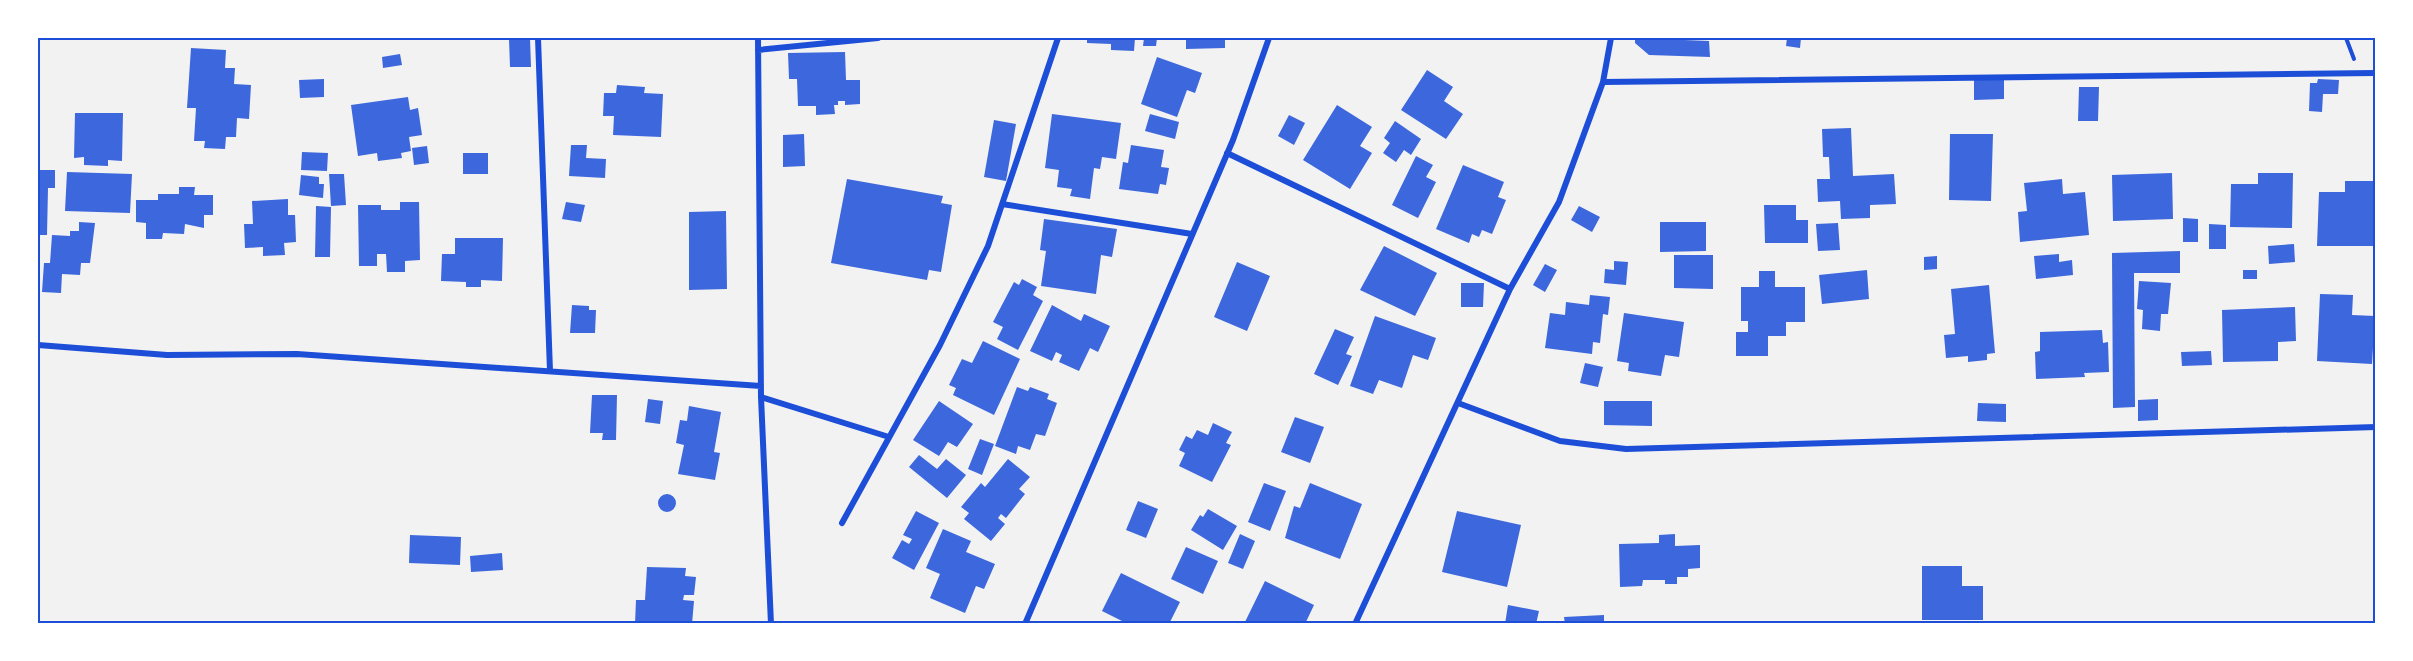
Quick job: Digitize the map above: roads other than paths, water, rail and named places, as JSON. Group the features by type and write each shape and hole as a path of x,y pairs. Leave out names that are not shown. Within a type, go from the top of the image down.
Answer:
{"street":[{"path":"538,38 549,371"},
{"path":"758,38 761,397 771,624"},
{"path":"759,50 878,38"},
{"path":"842,523 940,345 983,256 1058,38"},
{"path":"1025,624 1227,153 1269,38"},
{"path":"1355,624 1510,290 1559,202 1603,82 1611,38"},
{"path":"1603,82 2376,73"},
{"path":"1227,153 1510,290"},
{"path":"1002,204 1192,234"},
{"path":"38,345 167,355 297,354 761,386"},
{"path":"761,397 889,437"},
{"path":"1458,403 1560,441 1626,449 2376,427"}]}
